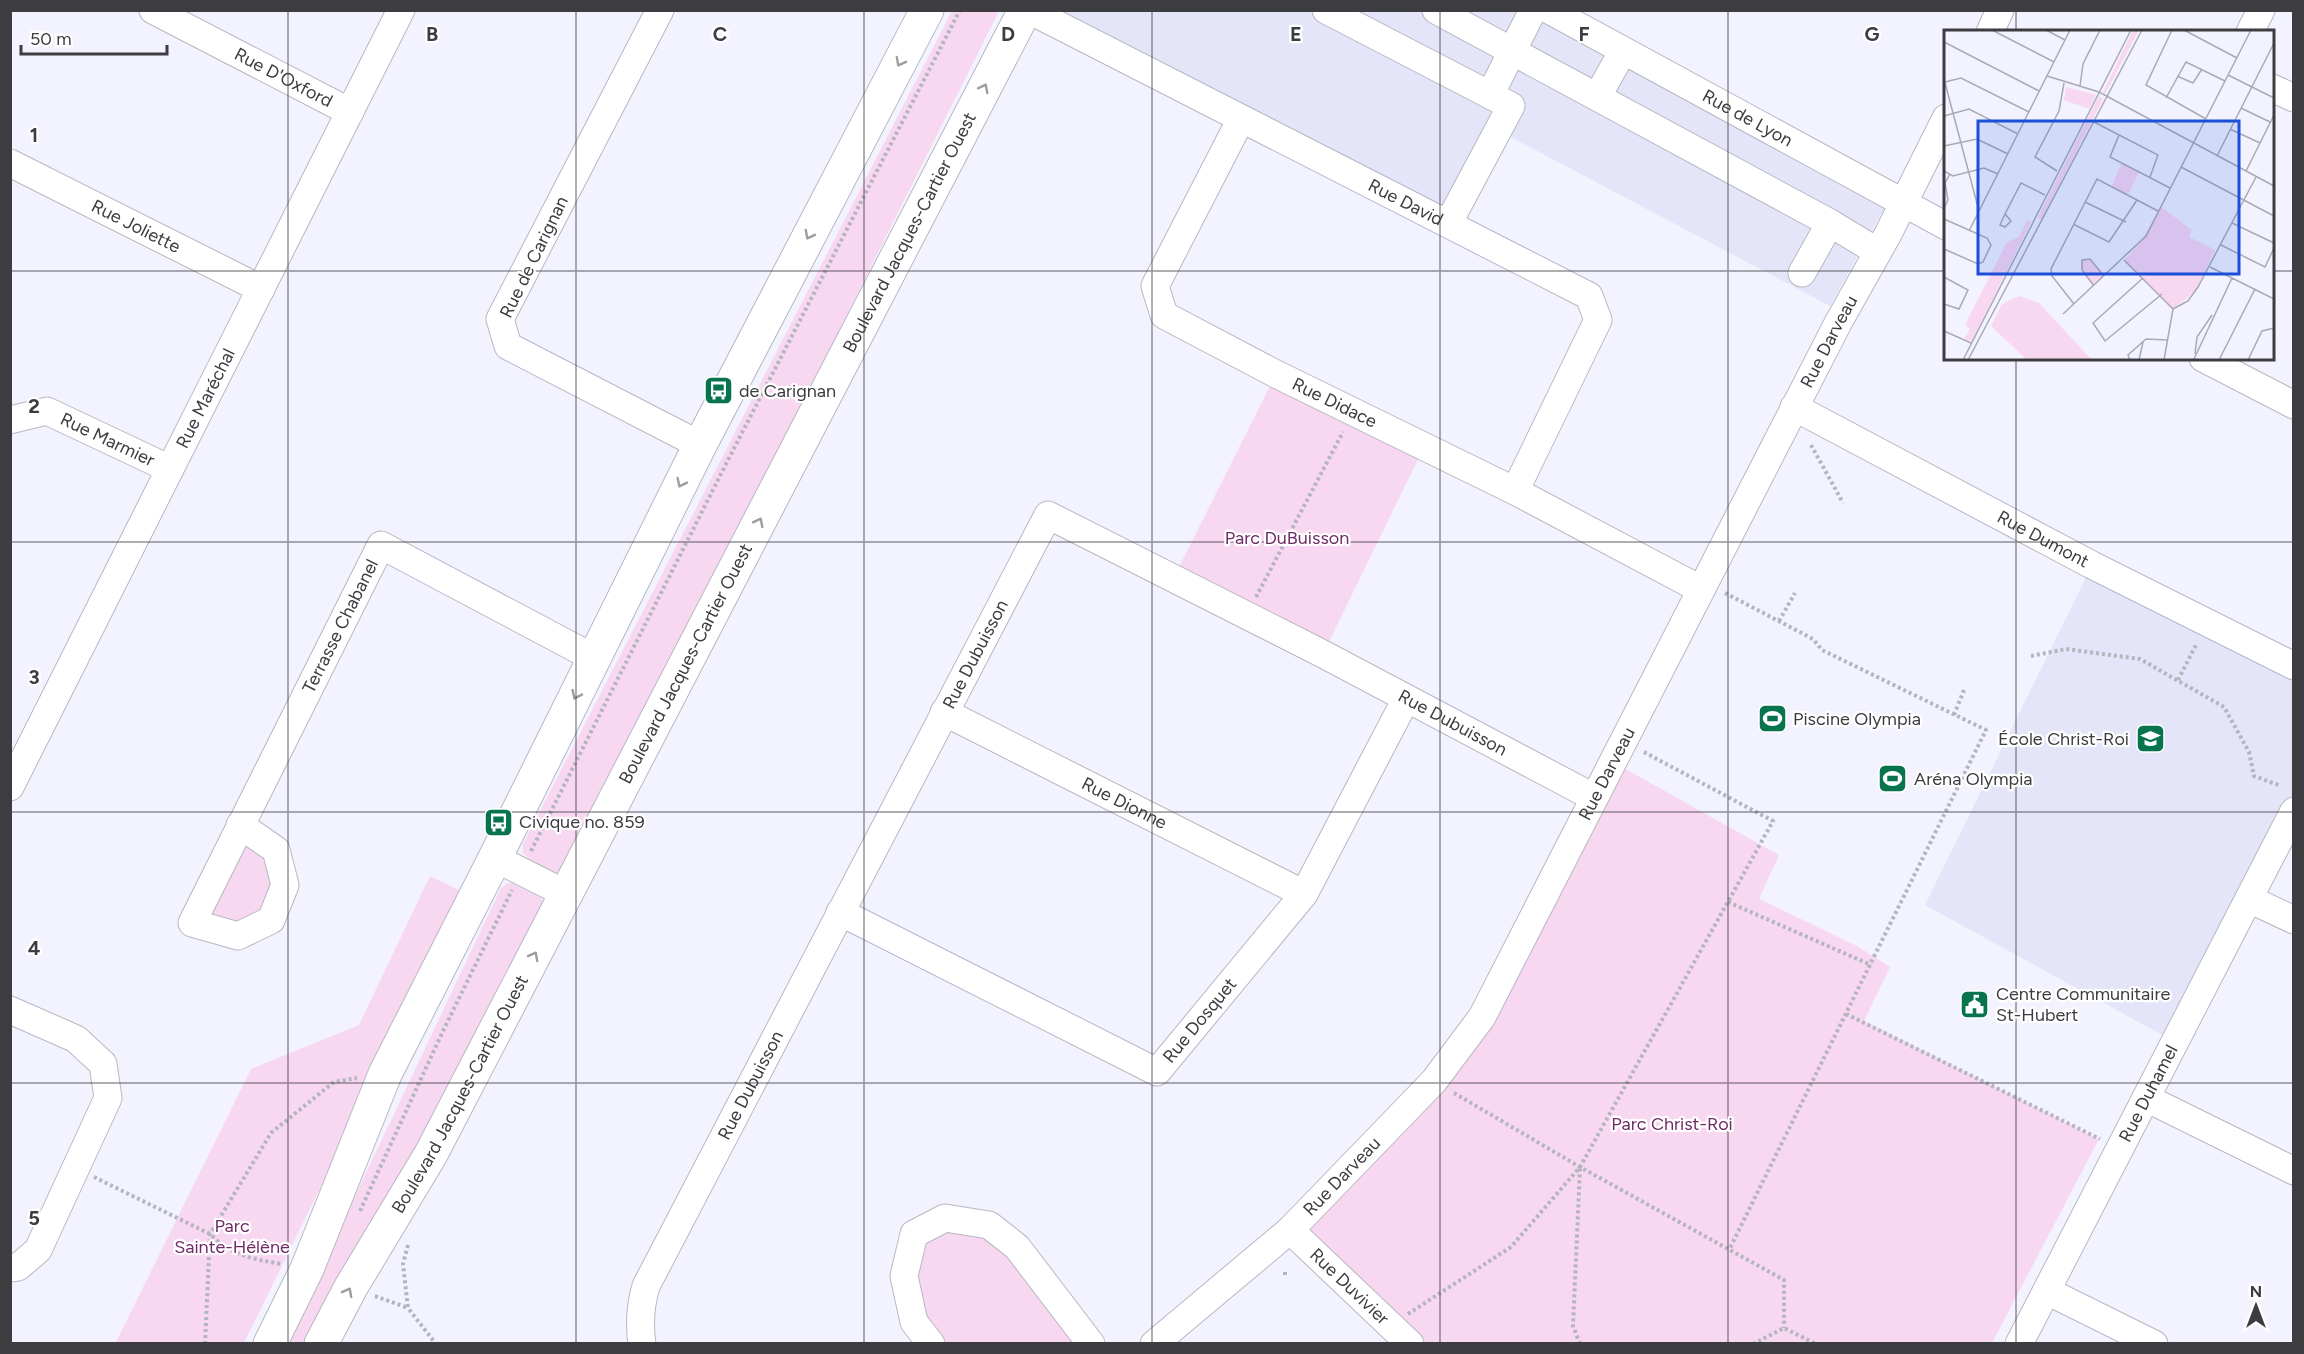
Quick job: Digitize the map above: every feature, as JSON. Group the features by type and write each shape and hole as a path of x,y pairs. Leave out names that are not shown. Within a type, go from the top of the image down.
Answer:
{"main road":[{"path":"270,1344 308,1269 385,1074 508,865 594,658 700,445 927,10"},
{"name":"Boulevard Jacques-Cartier Ouest","path":"321,1344 351,1287 431,1154 1027,10"}],"street":[{"name":"Rue D'Oxford","path":"153,10 350,112"},
{"name":"Rue Maréchal","path":"10,787 401,10"},
{"name":"Rue de Carignan","path":"660,10 500,319 508,346 700,445"},
{"name":"Rue David","path":"1027,10 1589,296 1599,320 1515,491"},
{"path":"1326,10 1511,106 1448,224"},
{"path":"1436,10 1830,223 1878,252"},
{"path":"1490,95 1533,10"},
{"name":"Rue de Lyon","path":"1549,10 1944,225"},
{"path":"1991,30 2000,10"},
{"path":"2251,30 2261,10"},
{"path":"1597,97 1623,51"},
{"path":"2274,89 2294,98"},
{"name":"Rue Didace","path":"1241,119 1155,286 1164,315 1712,591"},
{"name":"Rue Darveau","path":"1154,1344 1290,1230 1434,1081 1482,1017 1623,741 1712,591 1794,407 1878,252 1944,122"},
{"name":"Rue Joliette","path":"10,163 261,289"},
{"path":"1802,273 1830,223"},
{"path":"2207,360 2294,405"},
{"name":"Rue Dumont","path":"1794,407 2092,565 2294,666"},
{"name":"Rue Marmier","path":"10,420 47,411 170,470"},
{"name":"Rue Dubuisson","path":"642,1344 639,1327 640,1306 646,1286 1048,515 1323,654 1593,797"},
{"name":"Terrasse Chabanel","path":"240,825 381,545 594,658"},
{"name":"Rue Dosquet","path":"840,912 1157,1072 1304,894 1406,699"},
{"name":"Rue Dionne","path":"944,712 1304,894"},
{"name":"Rue Duhamel","path":"2019,1344 2294,812"},
{"path":"508,865 567,894"},
{"path":"2250,899 2294,920"},
{"path":"10,1010 76,1039 103,1064 108,1098 38,1250 18,1267 10,1268"},
{"path":"2146,1098 2294,1171"},
{"path":"931,1344 914,1322 904,1276 914,1234 945,1218 989,1225 1017,1247 1091,1344"},
{"name":"Rue Duvivier","path":"1290,1230 1410,1344"},
{"path":"2047,1291 2154,1344"}],"path":[{"name":"Boulevard Jacques-Cartier Ouest","path":"360,1212 443,1031 508,865 728,460 960,10"},
{"path":"1246,615 1353,412"},
{"path":"1811,445 1843,503"},
{"path":"1712,591 1779,621 1814,639 1822,650 1986,730 1729,1250"},
{"path":"1779,621 1795,593"},
{"path":"2178,680 2197,643"},
{"path":"2031,656 2066,649 2140,658 2224,707 2250,752 2254,776 2281,786"},
{"path":"1954,715 1964,690"},
{"path":"1406,1316 1511,1247 1580,1167 1773,821 1623,741"},
{"path":"1728,902 1870,965"},
{"path":"1846,1014 2101,1140"},
{"path":"205,1344 210,1234 271,1133 334,1082 385,1074"},
{"path":"1454,1093 1580,1167 1784,1280 1784,1328"},
{"path":"1580,1167 1573,1326 1580,1344"},
{"path":"77,1169 210,1234"},
{"path":"408,1308 436,1344"},
{"path":"1753,1344 1784,1328"},
{"path":"1784,1328 1816,1344"}],"shaded area":[{"path":"1054,11 1572,11 1896,187 1830,306 1507,135 1461,218"},
{"name":"École Christ-Roi","path":"2092,565 2293,666 2293,811 2175,1042 1925,905"}],"green space":[{"path":"952,11 999,11 749,510 565,864 557,873 543,869 523,853 523,844"},
{"name":"Parc DuBuisson","path":"1276,374 1424,447 1323,654 1173,579"},
{"name":"Parc Christ-Roi","path":"1613,762 1779,855 1759,899 1857,946 1890,967 1864,1021 2099,1139 1992,1343 1410,1343 1290,1230 1434,1081"},
{"path":"244,837 267,857 276,885 264,914 237,927 204,917"},
{"name":"Parc Sainte-Hélène","path":"430,876 465,893 244,1343 115,1344 251,1069 359,1025"},
{"path":"511,882 541,898 544,902 427,1139 310,1343 283,1344 501,888"},
{"path":"989,1225 1091,1343 931,1343 914,1322 914,1234"}],"place":[{"name":"de Carignan","path":"718,391"},
{"name":"Piscine Olympia","path":"1772,719"},
{"name":"École Christ-Roi","path":"2150,739"},
{"name":"Aréna Olympia","path":"1893,779"},
{"name":"Civique no. 859","path":"498,822"},
{"name":"Centre Communitaire St-Hubert","path":"1975,1004"}]}
